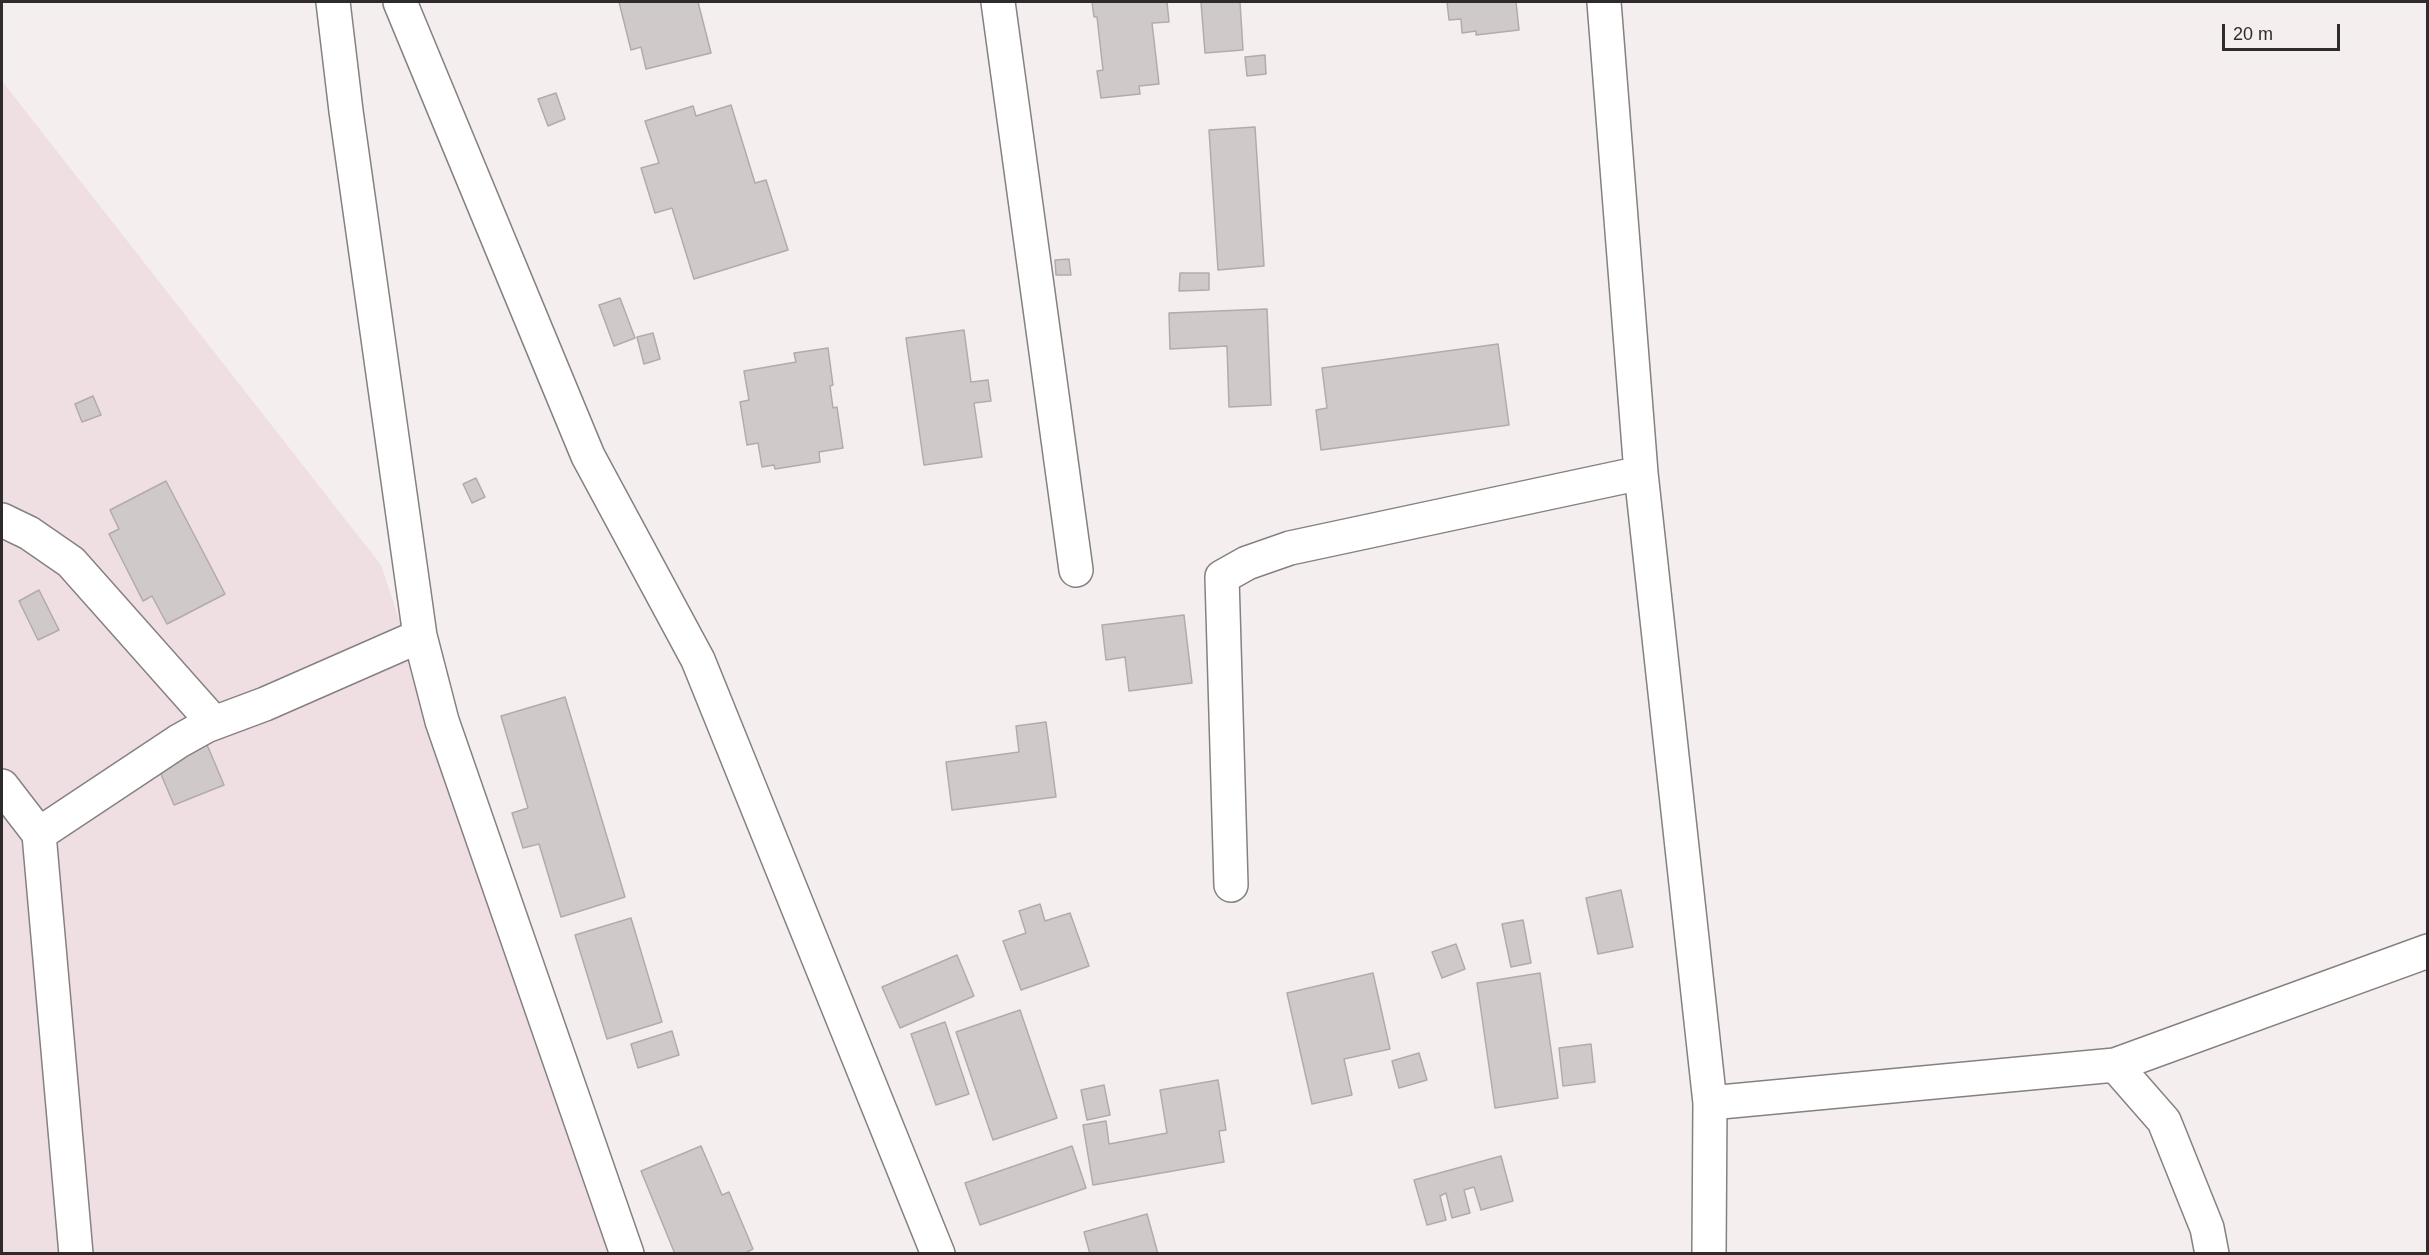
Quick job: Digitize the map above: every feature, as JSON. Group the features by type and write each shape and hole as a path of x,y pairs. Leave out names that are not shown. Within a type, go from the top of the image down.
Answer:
{"street":[{"path":"333,2 346,111 420,636 442,721 627,1254"},
{"path":"400,2 588,456 698,660 938,1254"},
{"path":"998,2 1076,570"},
{"path":"1604,2 1641,473 1710,1104 1708,1254"},
{"path":"1232,885 1222,577 1247,563 1290,548 1641,473"},
{"path":"2,519 29,533 71,562 214,723"},
{"path":"39,834 170,747 214,723 266,704 420,636"},
{"path":"2,786 39,834 76,1254"},
{"path":"1710,1104 2115,1065 2427,951"},
{"path":"2115,1065 2164,1121 2207,1228 2212,1254"}],"shaded area":[{"path":"2,81 381,565 609,1253 2,1253"}],"building":[{"path":"619,2 698,2 711,53 646,69 641,47 631,50"},
{"path":"1092,2 1167,2 1169,22 1152,23 1159,84 1139,86 1140,94 1101,98 1097,71 1103,70 1097,17 1094,17"},
{"path":"1201,2 1240,2 1243,50 1205,53"},
{"path":"1447,2 1516,2 1519,30 1476,35 1476,31 1462,33 1461,19 1449,20"},
{"path":"1265,55 1266,74 1247,76 1245,57"},
{"path":"556,93 565,119 548,126 538,99"},
{"path":"731,105 755,183 766,180 788,250 694,279 672,208 655,213 641,168 659,163 645,121 693,106 696,116"},
{"path":"1255,127 1264,266 1218,270 1209,130"},
{"path":"1069,259 1071,275 1056,275 1055,260"},
{"path":"1180,273 1209,273 1209,290 1179,291"},
{"path":"620,298 635,338 614,346 599,305"},
{"path":"1267,309 1271,405 1229,407 1227,346 1170,349 1169,313"},
{"path":"964,330 971,382 988,380 991,401 974,403 982,457 924,465 906,338"},
{"path":"653,333 660,359 644,364 637,337"},
{"path":"1498,344 1509,425 1321,450 1316,410 1327,408 1322,368"},
{"path":"828,348 833,385 830,386 833,408 837,407 843,448 819,452 820,462 775,469 774,465 762,467 758,443 747,445 740,402 749,400 744,371 796,362 794,353"},
{"path":"93,396 101,415 82,422 75,404"},
{"path":"476,478 485,497 472,503 463,484"},
{"path":"166,481 225,594 167,624 152,596 143,601 109,534 119,529 110,510"},
{"path":"39,590 59,630 38,640 19,601"},
{"path":"1184,615 1192,683 1129,691 1125,657 1106,660 1102,625"},
{"path":"565,697 625,897 561,917 539,844 523,848 512,813 528,808 501,716"},
{"path":"1046,722 1056,797 952,810 946,762 1019,752 1016,726"},
{"path":"205,740 224,785 174,805 155,760"},
{"path":"1621,890 1633,947 1598,954 1586,898"},
{"path":"1040,904 1045,921 1070,913 1089,966 1021,990 1003,941 1026,933 1019,911"},
{"path":"631,918 662,1022 607,1039 575,935"},
{"path":"1523,920 1531,963 1511,967 1502,924"},
{"path":"1456,944 1465,969 1442,978 1432,952"},
{"path":"957,955 974,996 900,1028 882,987"},
{"path":"1373,973 1390,1049 1344,1059 1352,1095 1312,1104 1287,993"},
{"path":"1540,973 1558,1098 1495,1108 1477,983"},
{"path":"1020,1010 1057,1118 993,1140 956,1032"},
{"path":"945,1022 969,1094 936,1105 911,1034"},
{"path":"672,1031 679,1055 638,1068 631,1044"},
{"path":"1591,1044 1595,1082 1563,1086 1559,1048"},
{"path":"1419,1053 1427,1080 1399,1088 1392,1061"},
{"path":"1218,1080 1226,1130 1219,1131 1224,1162 1093,1185 1083,1125 1106,1121 1109,1144 1167,1133 1160,1090"},
{"path":"1104,1085 1110,1115 1087,1120 1081,1090"},
{"path":"701,1146 722,1195 729,1192 753,1249 743,1254 675,1254 641,1171"},
{"path":"1072,1146 1086,1188 980,1225 965,1183"},
{"path":"1501,1156 1513,1201 1481,1210 1474,1187 1464,1190 1470,1213 1452,1218 1446,1193 1440,1196 1446,1220 1427,1225 1414,1180"},
{"path":"1147,1214 1158,1254 1090,1254 1084,1232"}]}
